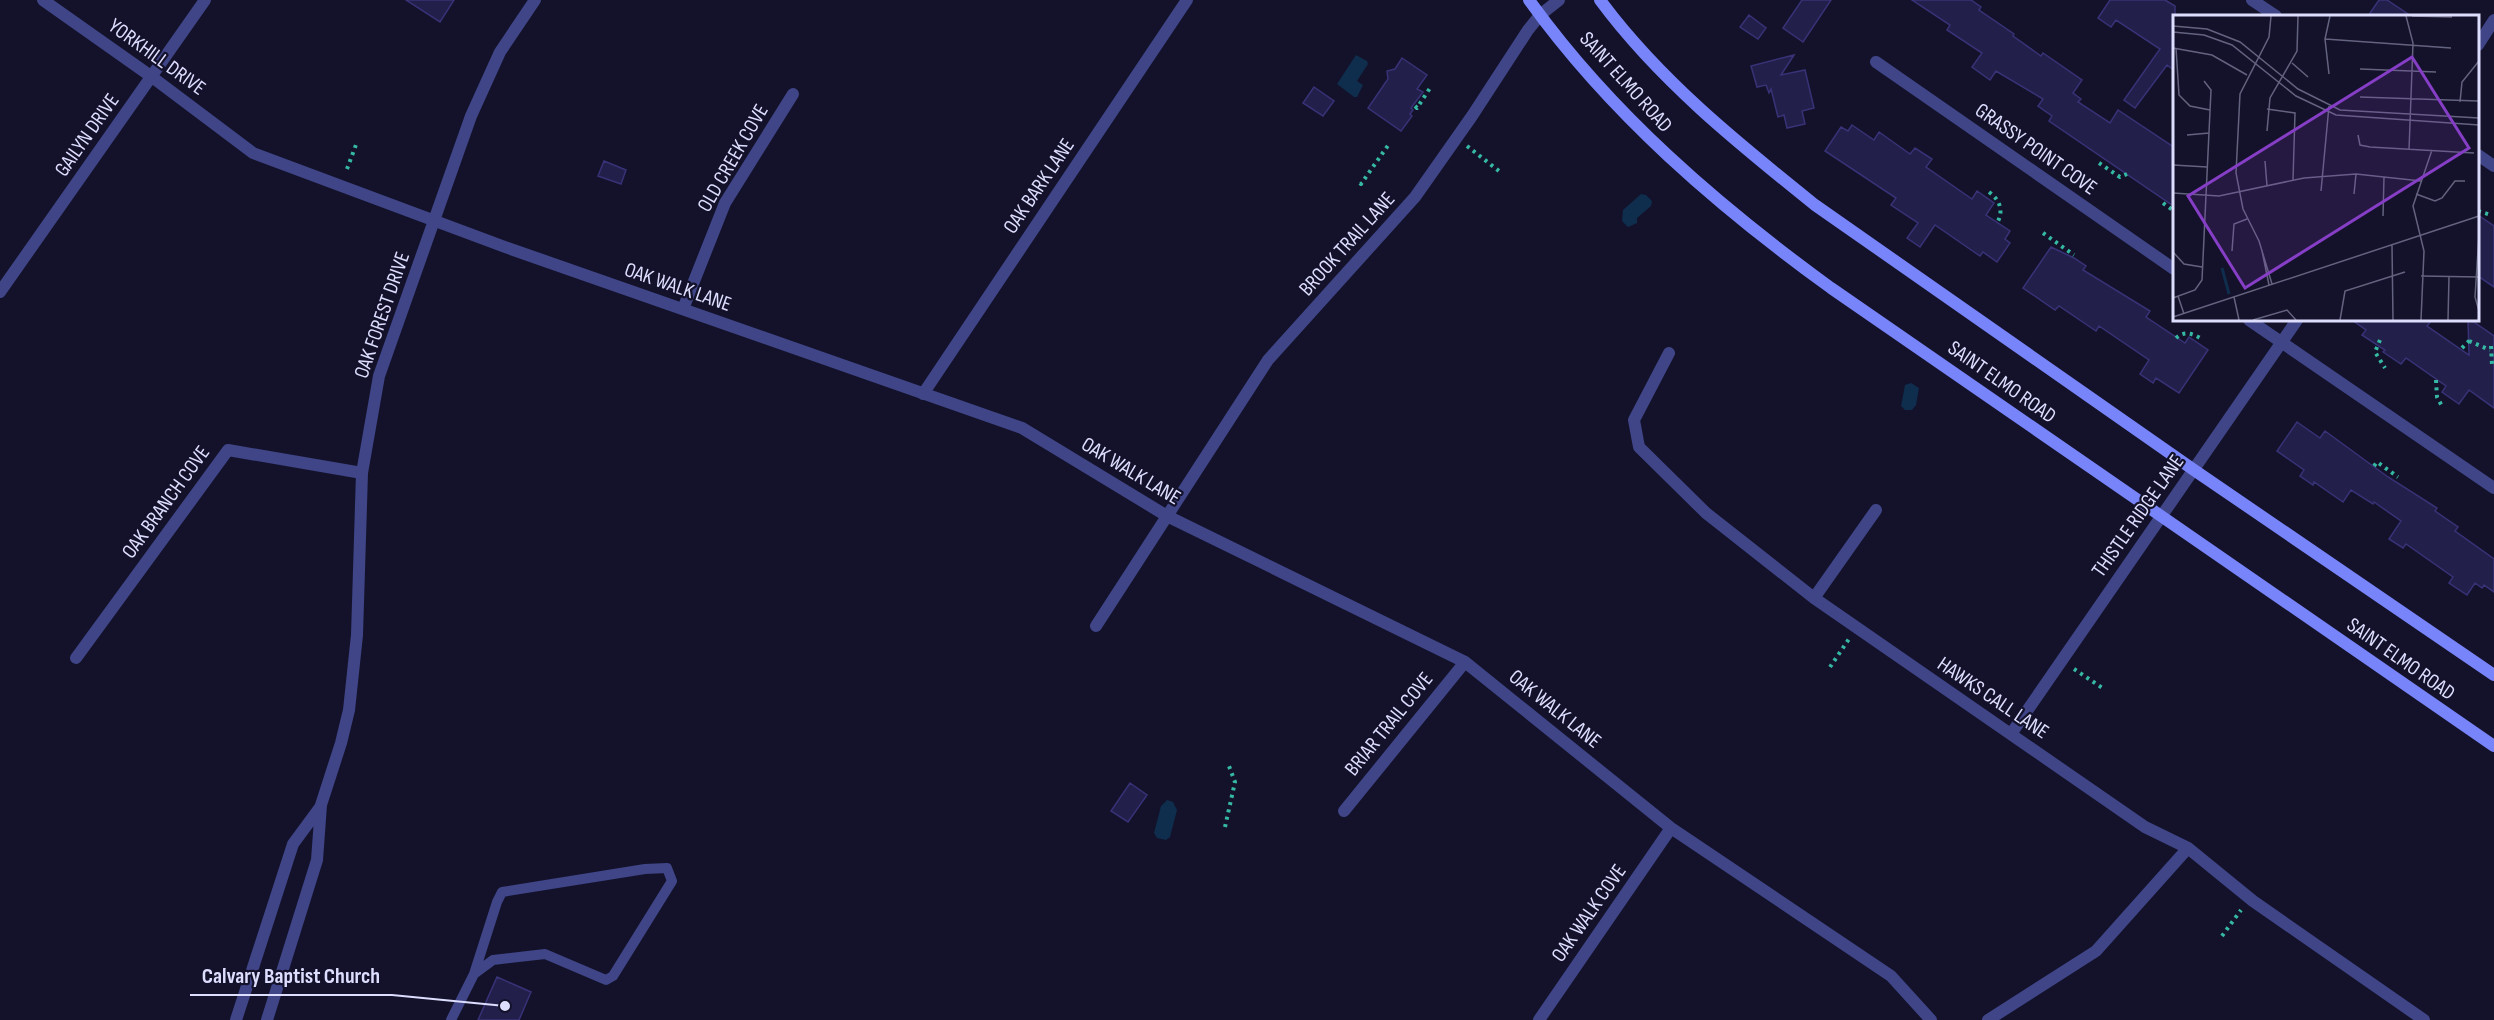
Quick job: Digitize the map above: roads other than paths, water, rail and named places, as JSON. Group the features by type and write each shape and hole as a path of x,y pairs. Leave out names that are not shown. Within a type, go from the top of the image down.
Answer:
{"main road":[{"name":"SAINT ELMO ROAD","path":"1529,0 1632,120 1674,162 1764,239 2494,746"},
{"name":"SAINT ELMO ROAD","path":"1600,0 1652,62 1761,161 1815,205 2194,470 2494,675"}],"street":[{"name":"YORKHILL DRIVE","path":"43,0 218,126"},
{"name":"GAILYN DRIVE","path":"0,292 205,0"},
{"name":"OAK FOREST DRIVE","path":"267,1020 317,861 321,805 349,710 357,635 362,473 379,376 489,71 535,0"},
{"name":"OAK BARK LANE","path":"923,394 1187,0"},
{"name":"BROOK TRAIL LANE","path":"1096,626 1268,360 1415,197 1540,15 1559,0"},
{"path":"2252,0 2274,15"},
{"path":"2479,43 2494,20"},
{"name":"GRASSY POINT COVE","path":"1876,62 2173,268"},
{"name":"OLD CREEK COVE","path":"683,309 725,203 793,94"},
{"name":"OAK WALK LANE","path":"218,126 253,153 435,222 1022,428 1167,516 1465,662 1671,828 1891,976 1931,1020"},
{"path":"2479,156 2494,166"},
{"path":"2250,321 2494,488"},
{"name":"THISTLE RIDGE LANE","path":"2012,734 2296,321"},
{"name":"HAWKS CALL LANE","path":"1670,353 1634,420 1639,447 1706,513 1814,598 2145,828 2188,848 2253,902 2424,1020"},
{"name":"OAK BRANCH COVE","path":"76,658 228,450 362,473"},
{"path":"1814,598 1876,510"},
{"name":"BRIAR TRAIL COVE","path":"1344,811 1465,662"},
{"name":"OAK FOREST DRIVE","path":"236,1020 293,844 321,805"},
{"name":"OAK WALK COVE","path":"1539,1020 1671,828"},
{"path":"1988,1020 2096,951 2188,848"}],"lane":[{"path":"451,1020 474,974 502,892 645,869 667,868 672,881 613,976 606,980 545,954 493,960 474,974"}],"water":[{"path":"1356,55 1368,64 1357,81 1363,85 1357,97 1354,97 1337,84"},
{"path":"1641,194 1646,195 1652,201 1651,206 1637,218 1637,223 1628,227 1622,221 1623,210"},
{"path":"1911,383 1919,388 1916,405 1912,410 1905,410 1901,406 1905,385"},
{"path":"1167,800 1173,802 1177,810 1170,837 1166,840 1157,838 1154,833 1161,806"}],"place":[{"name":"Calvary Baptist Church","path":"505,1006"}]}
